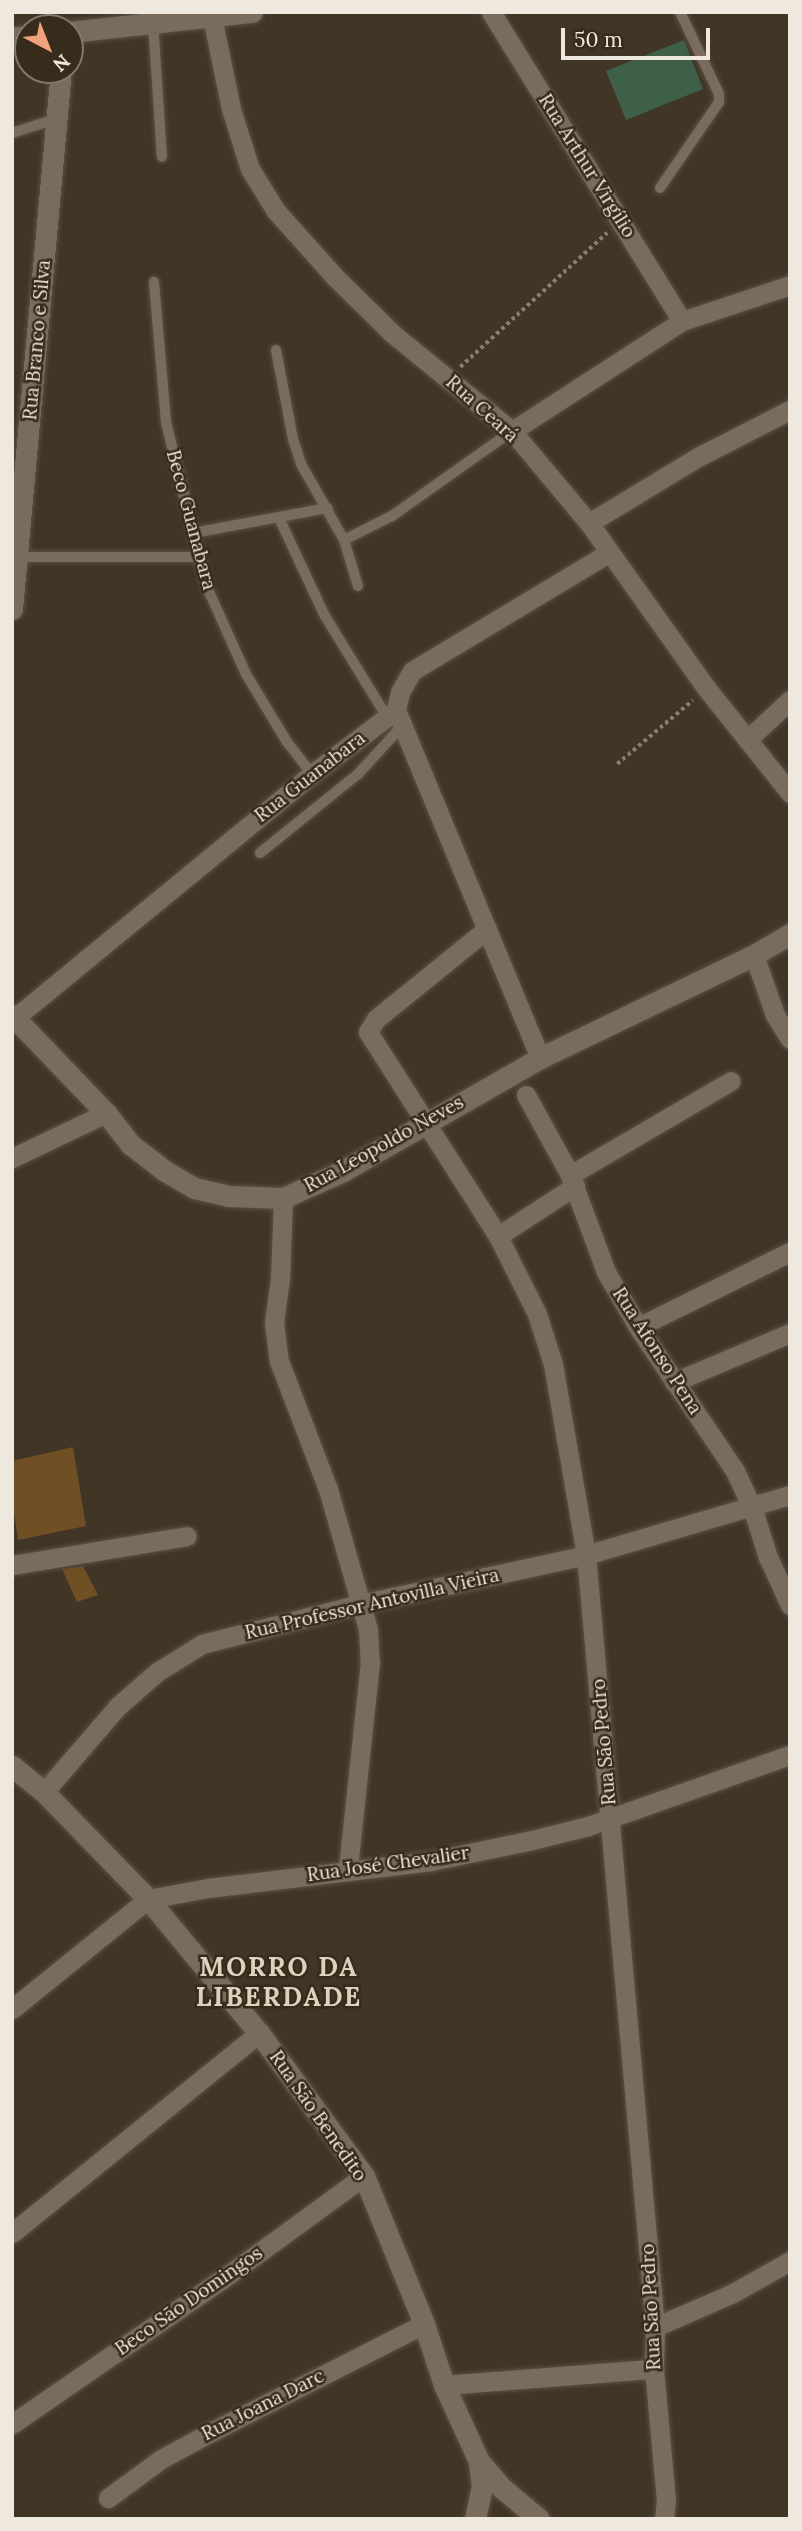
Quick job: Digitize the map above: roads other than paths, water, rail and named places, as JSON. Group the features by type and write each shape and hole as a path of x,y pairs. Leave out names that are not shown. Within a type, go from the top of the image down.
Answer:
{"street":[{"path":"84,29 152,17 212,17 253,12"},
{"name":"Rua Arthur Virgílio","path":"491,12 682,321"},
{"name":"Rua Ceará","path":"212,17 231,109 250,169 276,211 335,277 393,334 512,431 589,523 708,689 790,793"},
{"name":"Rua Branco e Silva","path":"12,609 19,557 19,484 60,84"},
{"path":"512,431 682,321 790,285"},
{"path":"589,523 698,457 790,410"},
{"path":"540,1058 395,718 400,692 412,671 608,553"},
{"path":"748,739 790,700"},
{"name":"Rua Guanabara","path":"14,1016 312,774 395,718"},
{"name":"Rua São Pedro","path":"486,929 368,1026 369,1037 498,1237 537,1314 553,1364 586,1555 655,2327 654,2369 666,2500 664,2519"},
{"name":"Rua Leopoldo Neves","path":"14,1016 106,1113 131,1144 165,1171 194,1188 229,1196 283,1198 343,1171 540,1058 754,955 790,934"},
{"path":"754,955 775,1015 790,1039"},
{"path":"498,1237 572,1181 732,1081"},
{"name":"Rua Afonso Pena","path":"526,1095 572,1181 606,1272 638,1327 735,1471 752,1507 768,1557 790,1605"},
{"path":"12,1158 106,1113"},
{"path":"283,1198 275,1339 279,1361 328,1489 368,1629 370,1662 348,1869"},
{"path":"638,1327 790,1252"},
{"path":"674,1382 790,1333"},
{"name":"Rua Professor Antovilla Vieira","path":"44,1792 117,1706 157,1672 202,1644 360,1604 586,1555 790,1495"},
{"path":"12,1565 187,1536"},
{"name":"Rua José Chevalier","path":"12,2009 148,1899 348,1869 431,1861 543,1837 611,1818 790,1755"},
{"name":"Rua São Benedito","path":"12,1766 44,1792 148,1899 259,2033 363,2176 424,2324 444,2385 479,2461 509,2495 539,2519"},
{"path":"12,2232 259,2033"},
{"name":"Beco São Domingos","path":"12,2424 224,2278 363,2176"},
{"path":"655,2327 731,2294 790,2261"},
{"name":"Rua Joana Darc","path":"108,2498 161,2459 424,2324"},
{"path":"444,2385 654,2369"},
{"path":"475,2519 482,2487 479,2461"}],"lane":[{"path":"660,188 719,103 719,94 680,12"},
{"path":"152,17 162,157"},
{"path":"12,133 56,119"},
{"name":"Beco Guanabara","path":"154,282 166,422 206,585 246,674 266,709 312,774"},
{"path":"276,350 297,452 344,540 358,586"},
{"path":"344,540 393,516 512,431"},
{"path":"193,533 328,508"},
{"path":"260,853 358,774 395,718 325,616 279,518"},
{"path":"19,557 198,557"}],"district":[{"name":"MORRO DA LIBERDADE","path":"279,1982"}]}
